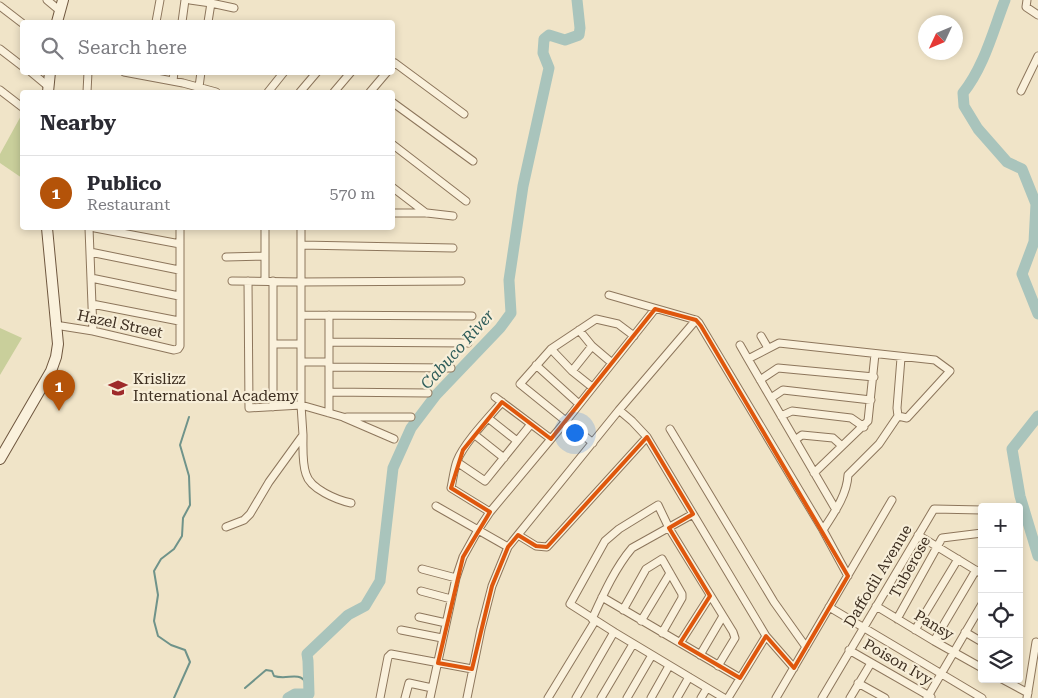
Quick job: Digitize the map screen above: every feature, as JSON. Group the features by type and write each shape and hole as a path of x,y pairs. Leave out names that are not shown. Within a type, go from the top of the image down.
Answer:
{"main road":[{"path":"57,20 61,5"},
{"path":"49,90 50,75"},
{"path":"0,459 56,357 58,344 47,230"}],"street":[{"path":"47,0 61,5"},
{"path":"156,20 160,0"},
{"path":"182,20 185,0"},
{"path":"190,0 234,8"},
{"path":"1027,0 1026,7 1038,15"},
{"path":"208,20 211,3"},
{"path":"0,6 20,21"},
{"path":"0,49 20,64"},
{"path":"1022,92 1038,56"},
{"path":"395,63 464,114"},
{"path":"34,75 49,90"},
{"path":"87,90 88,75"},
{"path":"151,75 209,90"},
{"path":"172,81 173,75"},
{"path":"199,87 201,75"},
{"path":"270,90 282,75"},
{"path":"302,90 314,75"},
{"path":"336,90 348,75"},
{"path":"376,90 385,75"},
{"path":"183,83 183,90"},
{"path":"0,90 20,105"},
{"path":"395,104 474,161"},
{"path":"395,146 466,201"},
{"path":"395,189 427,213"},
{"path":"395,213 427,213 454,216"},
{"path":"89,230 93,331"},
{"path":"106,230 180,244"},
{"path":"92,304 179,321 180,230"},
{"path":"265,230 265,256 269,281 273,344 273,407"},
{"path":"301,230 301,405 306,476 330,496 339,501 351,503"},
{"path":"301,245 453,248"},
{"path":"90,252 179,270"},
{"path":"226,257 265,256"},
{"path":"91,278 179,296"},
{"path":"232,281 461,281"},
{"path":"248,281 250,408 301,405 343,417 394,439"},
{"path":"609,295 696,320 823,530 848,576"},
{"path":"430,698 456,578 463,556 478,530 490,512 566,421 655,309"},
{"path":"301,315 472,316"},
{"path":"329,413 330,315"},
{"path":"593,443 520,384 551,349 596,319 618,324 634,336"},
{"path":"467,698 492,586 508,547 619,410 696,320"},
{"name":"Hazel Street","path":"55,325 93,331 178,350 180,346 179,321"},
{"path":"579,330 592,346 612,363"},
{"path":"761,336 768,348"},
{"path":"330,342 468,343"},
{"path":"748,359 779,343 901,358 935,360 950,371 907,418 898,416"},
{"path":"273,344 301,344"},
{"path":"740,345 836,510"},
{"path":"572,371 592,346"},
{"path":"551,349 572,371 592,387"},
{"path":"814,473 868,422 876,354"},
{"path":"823,530 848,486 848,475 879,444 898,416 901,358"},
{"path":"301,362 452,368"},
{"path":"536,366 579,404"},
{"path":"760,380 778,368 874,377"},
{"path":"771,398 783,390 871,400"},
{"path":"329,392 428,393"},
{"path":"495,398 551,439"},
{"path":"490,512 451,488 457,462 463,450 502,402"},
{"path":"619,410 647,437 766,636 794,668"},
{"path":"781,416 792,411 850,418 864,427"},
{"path":"343,417 411,417"},
{"path":"488,418 516,442"},
{"path":"457,462 485,481 530,424"},
{"path":"670,429 774,602 806,647"},
{"path":"795,440 802,434 833,438 842,446"},
{"path":"226,527 244,520 250,514 268,482 303,435"},
{"path":"475,435 504,458"},
{"path":"518,535 536,546 547,547 647,437"},
{"path":"776,698 892,500"},
{"path":"718,666 735,638 733,632 669,528 658,505 619,529 605,542 570,604 652,656 724,698"},
{"path":"436,506 508,547"},
{"name":"Daffodil Avenue","path":"822,698 934,509 978,510"},
{"path":"549,698 594,620 602,597 632,548 693,514"},
{"name":"Tuberose","path":"898,619 942,538 945,536 978,533"},
{"path":"918,536 978,571"},
{"path":"623,610 646,569 662,559 682,594 682,598 662,633"},
{"path":"915,630 958,559"},
{"path":"422,569 456,578"},
{"path":"641,620 670,573"},
{"path":"934,641 978,574"},
{"path":"421,591 451,599"},
{"path":"680,643 710,596"},
{"path":"602,597 740,678"},
{"name":"Pansy","path":"876,606 978,666"},
{"path":"830,607 982,698"},
{"path":"700,655 723,616"},
{"path":"929,697 965,632 978,616"},
{"path":"419,617 446,623"},
{"path":"401,630 442,638"},
{"path":"576,698 614,632"},
{"path":"965,632 978,640"},
{"path":"728,698 766,636"},
{"path":"1008,683 1028,695 1036,642"},
{"path":"601,698 633,644"},
{"name":"Poison Ivy","path":"850,650 929,697"},
{"path":"380,698 388,657 391,654 472,669"},
{"path":"627,698 652,656"},
{"path":"850,698 871,663"},
{"path":"651,698 670,666"},
{"path":"677,698 689,678"},
{"path":"405,698 409,683 432,688"},
{"path":"858,683 885,698"},
{"path":"701,698 707,688"}],"highlighted area":[{"path":"655,309 696,320 701,326 848,576 794,668 766,636 740,678 680,643 710,596 669,528 693,514 647,437 547,547 536,546 518,535 508,547 492,586 472,669 438,663 463,557 490,512 451,488 463,450 502,402 551,439"}],"green space":[{"path":"20,118 20,177 0,163 0,154"},
{"path":"0,328 22,338 0,375"}],"waterway":[{"name":"Cabuco River","path":"288,698 295,694 309,694 307,654 348,615 365,606 380,581 393,468 411,428 436,395 500,328 511,313 509,280 523,186 549,68 543,53 544,39 549,35 565,40 579,35 577,0"},
{"path":"1005,0 977,72 963,93 964,106 978,129 1007,162 1022,169 1036,204 1034,242 1022,274 1038,314"},
{"path":"1038,416 1012,449 1020,496 1038,556"},
{"path":"174,698 190,662 185,650 171,645 158,636 154,621 158,595 154,571 161,559 174,549 182,536 183,518 190,505 189,476 180,445 189,417"},
{"path":"245,688 266,670 272,671 274,676 299,677 303,679 308,689"}],"place":[{"name":"Krislizz International Academy","path":"118,388"},
{"name":"Publico","path":"59,411"}]}
